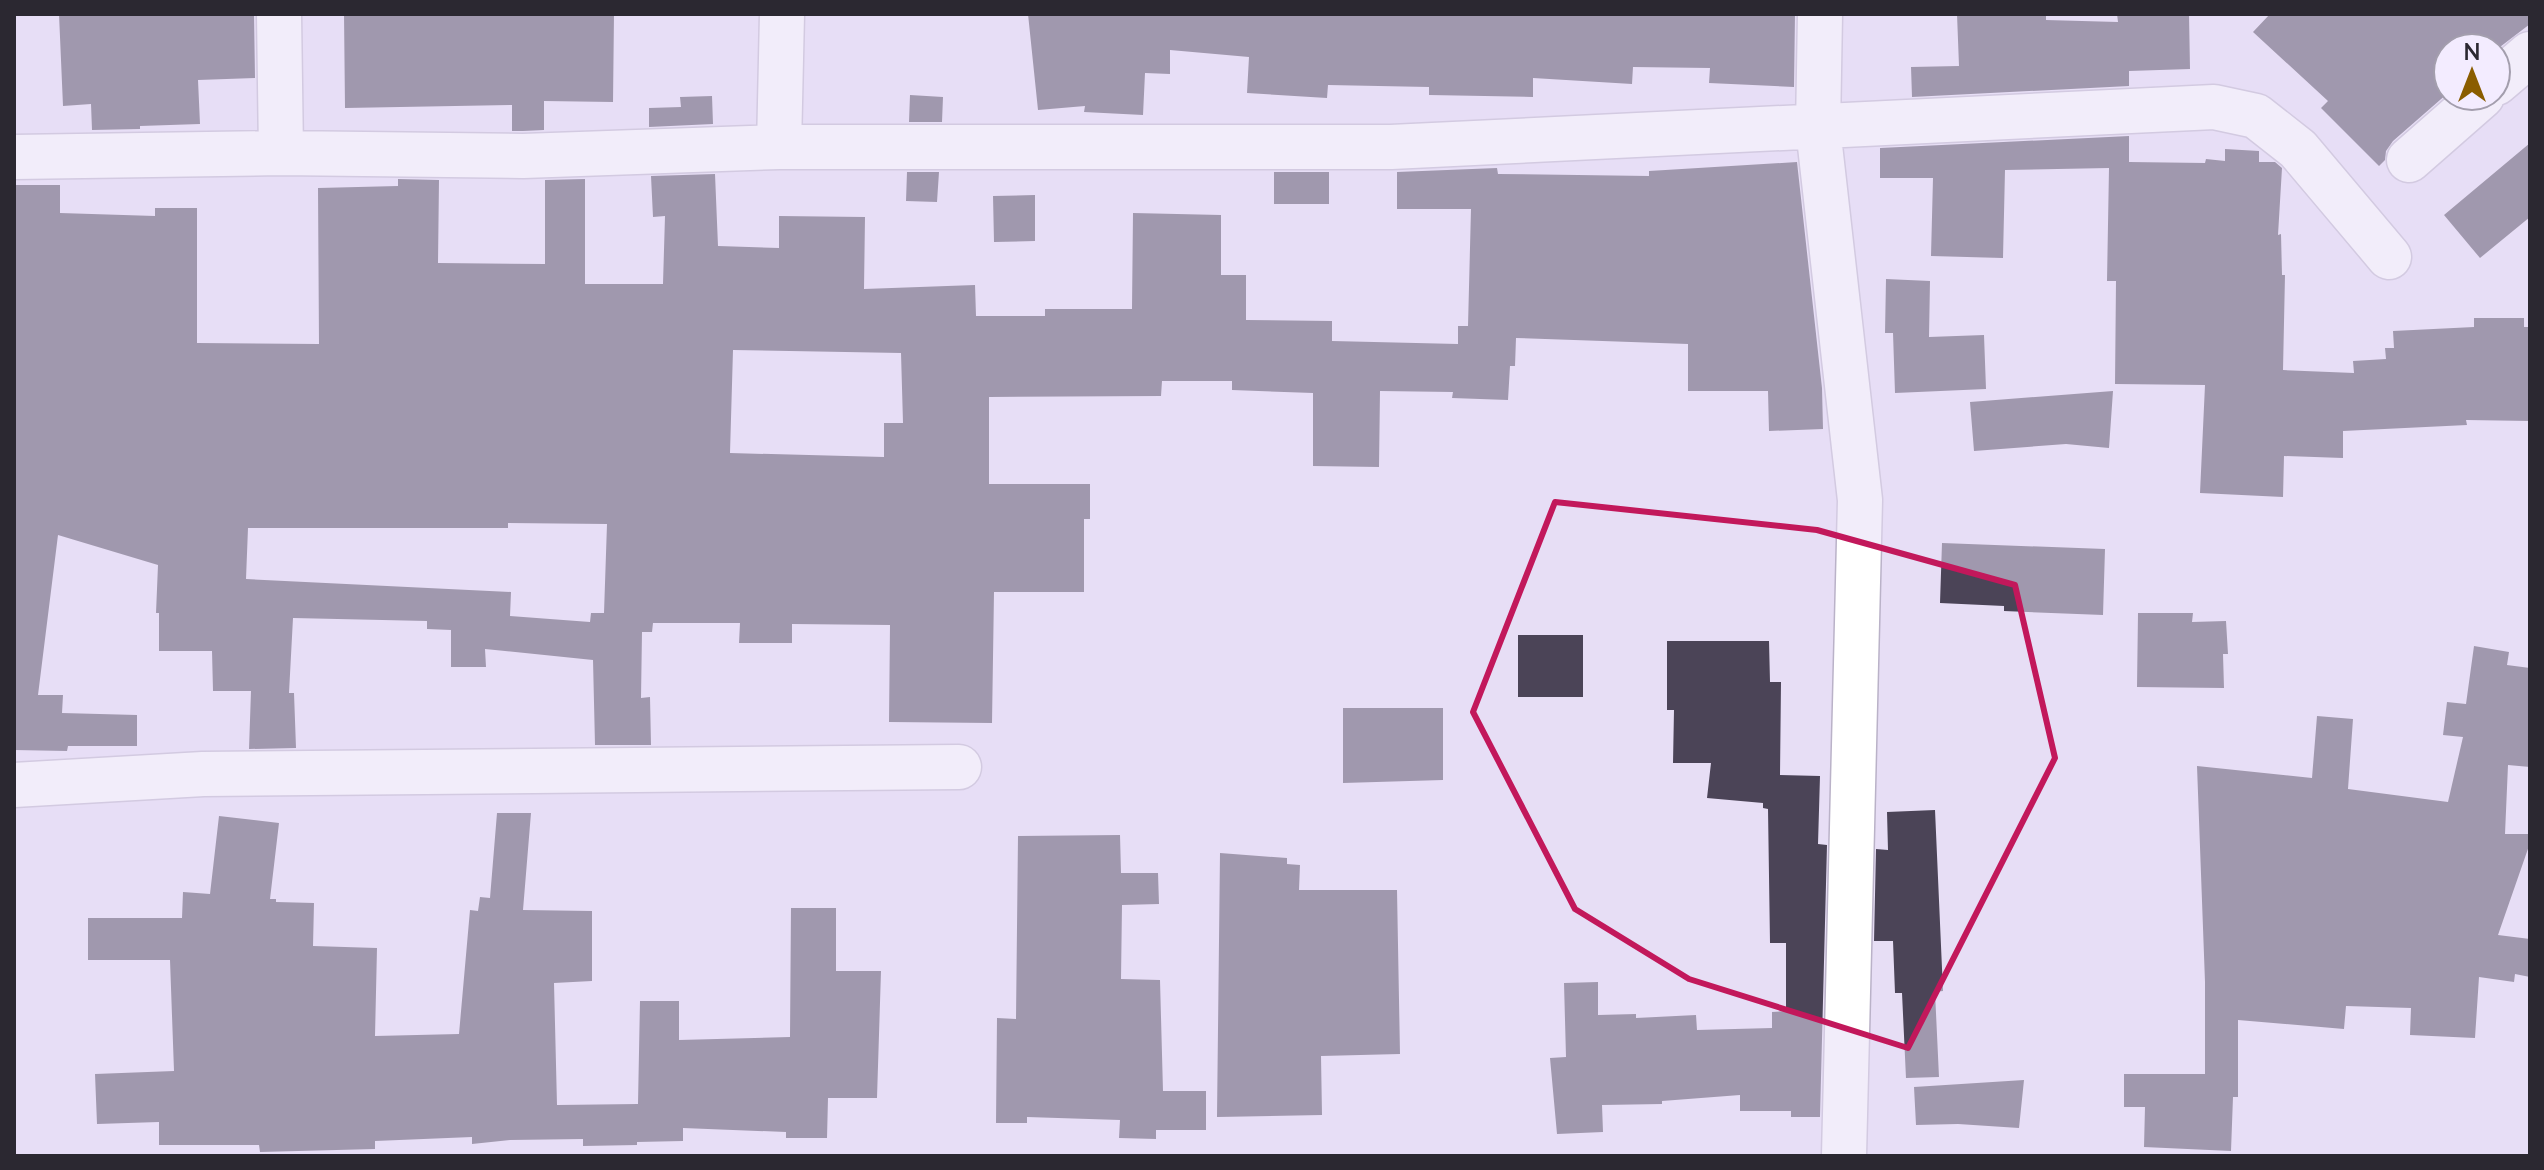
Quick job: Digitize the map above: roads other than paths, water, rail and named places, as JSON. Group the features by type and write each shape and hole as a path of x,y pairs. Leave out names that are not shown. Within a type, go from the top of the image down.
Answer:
{"street":[{"path":"279,14 281,153"},
{"path":"779,147 782,14"},
{"path":"1820,14 1818,128 1860,500 1844,1156"},
{"path":"2512,69 2530,54"},
{"path":"14,157 281,153 523,156 779,147 1391,147 2214,107 2256,116 2298,149 2389,257"},
{"path":"2409,160 2464,112"},
{"path":"14,785 203,774 959,767"}]}
